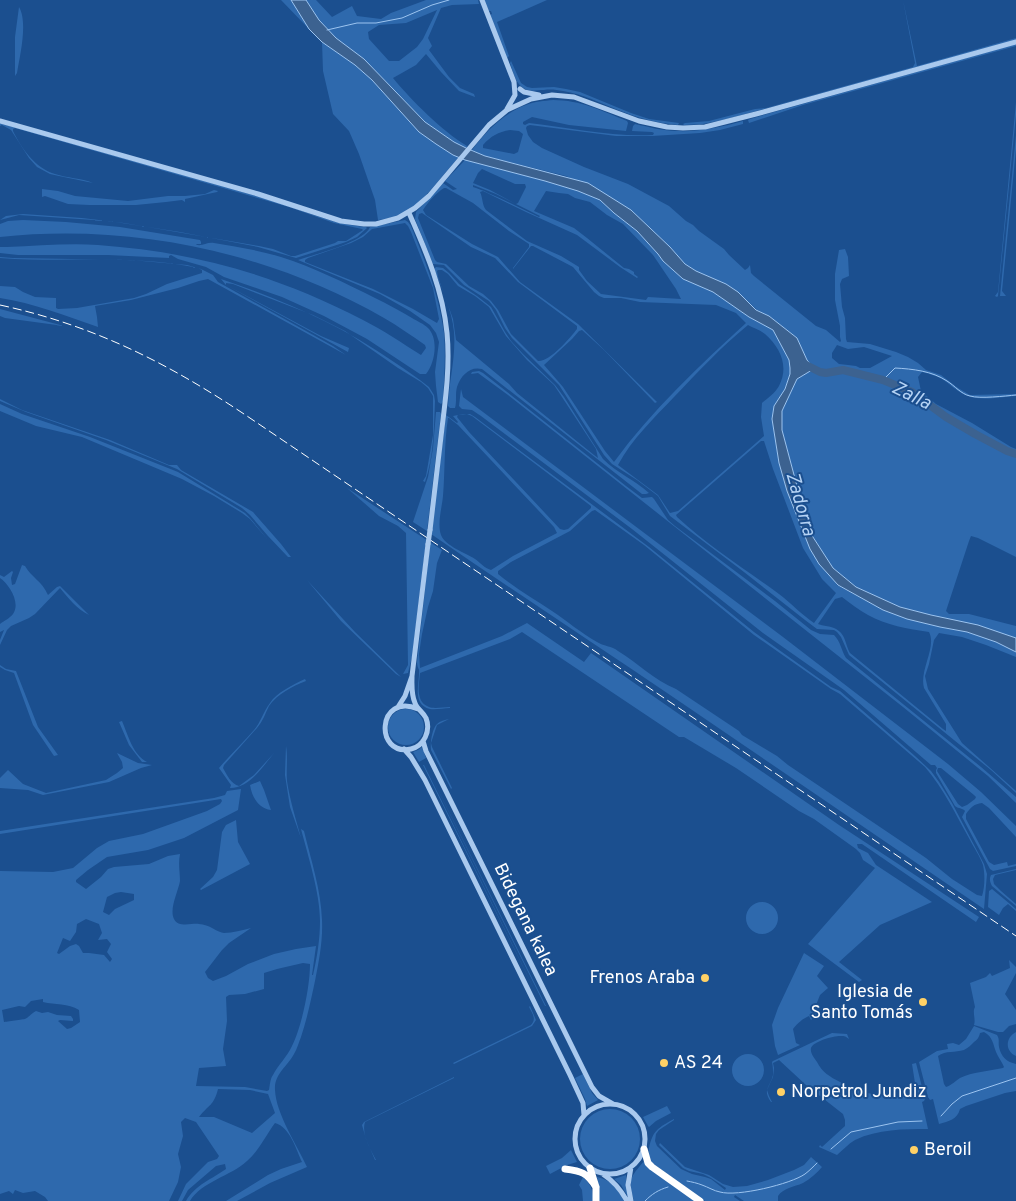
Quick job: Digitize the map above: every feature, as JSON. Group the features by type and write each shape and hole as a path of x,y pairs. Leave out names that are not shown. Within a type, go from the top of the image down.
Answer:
{"highway":[{"path":"644,1149 648,1163 652,1167 700,1201"},
{"path":"590,1168 596,1187 596,1201"},
{"path":"565,1170 580,1171 596,1187"}],"street":[{"path":"482,0 518,89 518,98 522,102"},
{"path":"0,121 258,194 352,223 376,224 409,213 422,203 485,130 499,116 522,102 545,96 562,95 574,97 638,121 667,127 704,127 1016,42"},
{"path":"518,89 545,96"},
{"path":"507,110 518,89"},
{"path":"409,213 438,286 445,317 448,362 446,394 412,676 412,695 418,709 424,715 428,724 424,741 411,749 404,749 391,743 384,729 387,717 398,707 405,696 412,676"},
{"path":"398,707 411,706 418,709"},
{"name":"Bidegana kalea","path":"424,741 426,751 592,1087 599,1096 612,1104"},
{"name":"Bidegana kalea","path":"404,749 421,772 558,1050 581,1098 584,1115"},
{"path":"602,1173 614,1174 626,1170 636,1162 644,1149 645,1139 642,1124 626,1108 612,1104 597,1106 584,1115 576,1131 575,1142 581,1159 590,1168 602,1173 616,1183 627,1201"},
{"path":"631,1167 628,1185 631,1201"}],"shaded area":[{"path":"281,0 291,0 309,29"},
{"path":"306,0 316,0 332,17 352,6 357,16 381,19 391,13 426,0 478,0 479,4 452,5 441,8 428,38 432,46 429,50 449,77 460,88 474,94 475,97 459,91 426,54 416,65 393,78 428,115 457,140 467,146 466,148 425,122 364,59 336,38 319,20","holes":["437,10 417,47 399,61 389,61 369,39 368,32 379,25 406,23"]},
{"path":"484,0 547,0 497,22 509,56 507,58 490,15 492,14 491,11 489,11"},
{"path":"903,0 917,66 1016,38 1016,40 727,119 703,124 683,124 709,121 766,108 913,67 915,63"},
{"path":"19,7 22,13 23,30 20,57 15,76 15,37"},
{"path":"322,42 355,65 372,80 419,132 459,157 426,195 412,209 405,213 392,218 378,220 375,200 359,154 349,131 333,114 323,71"},
{"path":"1016,44 1016,46 803,105 749,123 748,120 767,114"},
{"path":"511,61 521,83 527,87 554,87 580,92 649,119 679,123 678,125 670,124 640,118 570,92 527,90 517,81 510,63"},
{"path":"563,100 591,107 627,121 626,131 569,125 532,117 523,122 523,124 529,123 607,133 653,135 654,133 652,132 632,131 633,126 635,124 656,129 694,131 743,121 743,124 720,130 652,136 616,136 530,125 526,128 533,142 542,148 628,184 669,206 724,249 745,270 750,265 751,273 754,276 816,326 826,330 840,342 840,326 835,300 835,274 839,250 845,249 848,257 849,276 842,279 840,284 847,342 870,344 908,357 926,370 941,375 970,395 1016,394 1016,396 998,398 973,397 962,393 934,375 922,372 918,377 921,391 936,404 1016,449 1016,557 971,536 946,611 949,614 969,614 1016,626 1016,638 900,607 856,587 833,568 811,534 782,430 782,411 797,379 812,370 797,338 769,316 757,310 738,292 726,284 685,264 631,210 603,193 566,176 485,156 472,150 489,130 518,108 536,102","holes":["510,130 519,131 523,134 518,152 514,154 483,148 483,145 492,137 498,133","837,345 848,349 864,347 892,356 870,368 839,364 832,358 832,353"]},
{"path":"1016,102 1016,115 998,296 997,297 995,296 998,292"},
{"path":"0,123 260,197 326,219 367,228 357,237 346,242 296,258 258,247 205,237 259,246 295,256 338,241 346,241 363,230 334,223 289,207 15,128 13,129 25,151 35,163 55,174 93,183 50,174 37,167 29,158 11,130 2,125 0,126"},
{"path":"1016,135 1002,291 1006,296 1000,296"},
{"path":"465,160 545,181 600,200 637,231 663,261 683,279 713,292 749,317 773,330 789,360 790,368 785,389 774,406 772,419 779,463 787,491 799,518 837,585 883,610 907,619 967,632 996,642 1016,652 1016,657 962,637 939,633 934,640 925,676 928,689 962,743 1016,793 991,770 849,655 837,632 834,630 817,629 670,516 658,496 612,464 604,455 559,385 512,338 489,301 464,285 444,265 433,264 415,219 416,212 443,183 453,190 457,189 445,181","holes":["482,169 515,184 525,184 526,187 516,204 473,183","473,185 540,216 473,187","446,188 473,203 529,244 529,247 513,269 531,246 533,246 573,267 594,292 604,298 621,298 640,302 716,305 736,313 746,323 660,407 614,462 563,387 544,365 582,330 655,403 657,402 578,324 520,282 498,257 472,244 426,215 423,210 438,192","483,191 577,235 637,278 634,272 624,268 574,228 534,211 546,191 568,194 590,202 623,224 653,255 681,299 648,297 646,300 601,294 587,281 579,267 561,256 527,241 486,210 480,192","422,213 471,247 495,258 518,282 577,326 577,329 554,354 538,361 511,334 491,301 469,286 446,264 435,260 418,218 419,214","748,325 771,339 782,358 783,372 779,386 762,403 761,417 764,436 678,511 670,513 658,495 618,465 644,429 728,342","761,441 764,441 803,548 822,579 836,593 814,623 779,594 701,538 676,515","842,597 865,613 882,621 905,628 929,632 931,645 924,674 924,688 946,724 946,731 850,653 843,636 838,630 818,624 835,599"]},
{"path":"42,189 75,196 128,201 205,194 214,190 218,191 185,199 185,202 182,200 136,205 89,205 68,204 45,196 42,197"},
{"path":"23,214 105,221 19,215 0,220 6,216"},
{"path":"23,220 120,227 200,240 201,244 197,245 214,243 248,249 293,261 317,270 425,325 434,338 432,364 426,374 420,374 367,339 324,316 282,297 224,277 206,267 178,259 171,255 169,258 0,253 0,247 87,244 134,248 202,260 234,268 299,290 363,320 421,355 426,348 425,345 389,321 340,295 294,276 247,260 149,239 100,234 0,237 0,224 8,221"},
{"path":"405,220 411,226 431,278 442,319 445,359 443,402 441,404 438,402 435,372 439,342 436,333 430,325 380,294 298,260 349,243 366,233 370,227","holes":["405,223 408,226 433,288 439,319 437,323 373,289 305,262 308,258 351,243 363,237 372,229"]},
{"path":"145,227 180,232 205,237"},
{"path":"0,257 131,260 140,261 25,259"},
{"path":"436,267 443,268 459,284 491,307 511,341 555,385 564,397 603,459 649,493 642,494 482,369 478,368 466,372 457,387 455,408 448,406 454,332 448,305 453,319 456,340 509,384 517,393 598,458 596,449 554,385 527,360 506,336 489,307 458,286 448,274 438,270 438,277 444,293 434,269"},
{"path":"199,268 213,275 218,282 346,355 208,279 131,300 95,306 98,327 37,306 0,298 0,286 15,287 35,297 56,298 56,308 58,309 77,308 134,298 167,284 202,273 202,270"},
{"path":"221,279 305,312 233,284 226,283 226,285"},
{"path":"226,285 321,336 349,348 348,352"},
{"path":"0,309 64,326 5,318 0,316"},
{"path":"305,312 345,331 351,335 332,325"},
{"path":"351,335 416,377 429,387 434,395 433,442 425,482 423,481 426,476 433,435 433,396 421,382"},
{"path":"479,371 642,498 652,497 668,520 675,526 811,630 820,634 834,635 846,658 981,767 1016,797 1016,803 988,776 903,707 508,395 478,373 471,374 472,372"},
{"path":"461,389 463,397 783,637 948,764 981,792 1016,826 1016,837 982,803 973,806 966,814 966,819 989,862 994,865 1007,862 1008,866 1016,864 1016,866 993,871 990,869 962,817 965,811 955,806 936,773 937,768 935,765 931,765 844,690 763,633 632,529 481,416 472,410 462,409 459,406","holes":["938,768 941,768 974,795 975,799 962,807 958,804 937,771"]},
{"path":"0,399 22,410 110,440 169,465 177,465 181,470 253,512 291,557 288,557 242,508 177,469 106,440 26,412 0,401"},
{"path":"0,404 178,472 245,513 268,540 250,519 242,513 182,479 82,437 36,426 0,411"},
{"path":"436,412 441,414 427,531 413,522 428,477"},
{"path":"467,414 475,417 649,547 754,632 831,687 840,691 915,756 931,771 939,782 984,864 987,874 984,909 431,534 446,415 457,423 453,416 458,415 457,417 469,432 560,529 568,529 591,506","holes":["449,418 458,425 554,527 557,533 491,570 447,543 441,535 439,526 443,496 445,448","595,510 644,545 754,635 840,694 925,767 944,793 982,862 984,869 982,896 977,895 952,879 926,858 777,756 742,735 739,731 676,689 653,676 616,649 599,643 585,635 498,574 498,571 511,562 570,531"]},
{"path":"347,488 442,550 437,563 433,591 422,634 419,654 420,668 502,636 527,623 584,662 591,653 839,825 979,917 976,922 862,844 857,844 858,848 868,853 876,865 932,902 880,925 839,962 862,980 859,982 808,944 875,868 863,860 856,849 814,819 799,811 736,768 684,737 679,737 522,632 510,639 420,673 419,693 425,705 431,708 450,708 430,709 424,706 418,698 419,670 417,662 430,544 426,542 412,657 408,673 403,674 408,665 406,533 398,526 379,516"},
{"path":"22,565 40,583 48,595 60,586 89,615 77,606 60,588 35,614 11,626 0,645 4,630 0,632 0,624 13,614 16,605 13,594 0,578 0,575 4,577 12,571 12,585 15,584"},
{"path":"307,580 355,632 401,677 341,621"},
{"path":"0,665 6,669 16,671 38,727 58,755 54,756 33,725 14,673 5,670"},
{"path":"305,679 306,681 286,691 272,702 259,725 224,765 223,768 230,779 239,786 254,775 275,752 261,770 250,780 244,784 237,787 230,788 231,785 219,768 254,730 273,699 286,689"},
{"path":"406,709 413,710 419,714 423,720 423,734 419,740 413,744 406,745 399,744 393,740 389,734 388,727 389,720 393,714 399,710"},
{"path":"449,719 437,725 431,743 434,729 437,724"},
{"path":"122,721 138,755 147,762 142,762 129,745 119,722"},
{"path":"431,743 451,789 431,750"},
{"path":"286,746 287,781 301,838 290,807 285,775"},
{"path":"422,747 426,758 419,762 413,752"},
{"path":"117,753 138,763 152,765 109,782 43,795 28,790 0,788 0,778 8,770 23,784 46,793 106,780 123,768"},
{"path":"425,764 546,1006 545,1006"},
{"path":"423,765 424,765 543,1007"},
{"path":"260,781 271,810 259,804 252,794 250,785"},
{"path":"241,789 238,810 184,838 148,850 107,857 88,870 76,882 86,889 108,869 149,864 168,856 180,854 180,881 173,910 176,922 182,924 203,924 224,933 251,928 222,950 205,972 208,978 213,981 274,954 316,946 313,975 319,942 320,921 318,899 301,829 304,831 320,898 322,920 321,943 315,981 303,1030 295,1052 277,1079 275,1090 283,1119 307,1167 270,1183 237,1201 226,1201 268,1175 302,1162 289,1134 280,1125 275,1123 247,1161 201,1189 190,1201 186,1201 199,1186 226,1169 225,1164 216,1166 188,1190 182,1201 178,1201 186,1184 208,1162 217,1159 219,1156 196,1122 185,1118 181,1122 183,1136 178,1154 181,1167 178,1182 169,1201 48,1201 35,1191 23,1193 15,1190 13,1194 9,1191 0,1194 0,871 53,872 73,868 97,848 109,841 143,834 207,811 222,801 221,799 0,834 0,831 214,798 225,795 227,791","holes":["115,893 134,894 134,900 115,909 109,915 103,912 107,897","86,919 99,924 102,933 98,940 107,939 111,944 107,952 112,959 110,962 104,955 83,953 76,944 59,954 57,953 63,938 70,941 76,932 77,924","303,963 310,964 307,994 296,1038 272,1077 269,1090 245,1087 196,1086 199,1068 226,1066 223,1049 227,1021 226,997 264,989 264,973","43,999 43,1002 75,1008 79,1010 80,1022 67,1029 58,1021 73,1021 71,1016 36,1011 25,1019 4,1022 2,1010 19,1006 25,1007 31,1001","218,1089 250,1090 268,1094 275,1113 252,1133 214,1117 199,1117 215,1099"]},
{"path":"236,820 238,842 250,864 201,890 217,870 222,832 226,825"},
{"path":"1016,869 995,875 993,879 994,884 1016,906 992,886 990,879 991,875"},
{"path":"992,889 1016,911 1008,904 999,915 988,907 989,891"},
{"path":"762,902 768,903 773,907 777,912 777,924 773,929 768,933 762,934 756,933 751,929 747,924 746,918 747,912 751,907 756,903"},
{"path":"804,953 824,966 817,976 828,988 820,995 816,1005 821,1012 811,1020 809,1016 804,1018 793,1029 796,1043 800,1045 778,1055 772,1025"},
{"path":"1009,960 1016,967 1016,973 1005,994 1016,1010 1016,1024 1009,1026 1003,1032 974,1025 975,1007 970,983 986,977 990,973 992,976 1010,968"},
{"path":"530,1006 536,1020 532,1026 453,1063 531,1025 534,1018"},
{"path":"974,1026 997,1035 1000,1051 1003,1056 1016,1064 1016,1091 966,1106 960,1109 957,1116 952,1120 939,1124 933,1099 930,1100 928,1097 919,1062 937,1051 948,1049 947,1044 959,1045 966,1039","holes":["984,1032 992,1041 1004,1067 965,1076 946,1087 938,1056 944,1053 964,1050 979,1037 980,1033"]},
{"path":"1016,1032 1016,1056 1008,1048 1008,1041"},
{"path":"832,1033 847,1034 849,1039 844,1036 835,1036 813,1045 811,1048 812,1054 821,1069 850,1087 871,1094 915,1095 912,1064 916,1063 925,1099 922,1102 928,1129 900,1130 864,1136 855,1140 837,1155 819,1147 820,1145 822,1147 845,1126 843,1114 806,1085 779,1060 773,1063 774,1068 772,1079 773,1061"},
{"path":"748,1054 759,1059 764,1070 759,1081 748,1086 737,1081 732,1070 737,1059"},
{"path":"583,1074 592,1093 598,1100 587,1106 575,1078"},
{"path":"454,1077 454,1078 365,1122 364,1131 362,1125 364,1122"},
{"path":"667,1106 671,1113 649,1127 643,1117"},
{"path":"610,1109 627,1114 635,1122 640,1139 635,1156 627,1164 610,1169 593,1164 585,1156 580,1139 585,1122 593,1114"},
{"path":"674,1119 656,1134 655,1141 657,1146 681,1169 711,1179 725,1190 726,1188 711,1178 683,1168 659,1145 660,1143 685,1167 709,1175 723,1184 733,1187 747,1186 794,1170 804,1165 811,1157 822,1167 806,1181 783,1191 778,1196 778,1201 744,1201 735,1195 734,1197 740,1201 705,1201 652,1163 650,1159 649,1148 654,1133"},
{"path":"571,1150 577,1162 550,1174 546,1166 562,1158"},
{"path":"644,1161 697,1201 634,1201 631,1179"},
{"path":"626,1175 628,1197 621,1185 614,1179"},
{"path":"583,1177 591,1187 593,1201 583,1201 582,1190 579,1185"},
{"path":"597,1177 607,1180 614,1185 624,1201 598,1201 599,1188"}],"water":[{"name":"Zadorra","path":"291,0 306,0 319,20 336,38 364,59 425,122 454,142 485,156 588,183 631,210 685,264 726,284 738,292 756,310 769,316 797,338 812,370 797,379 782,411 782,430 811,534 833,568 856,587 900,607 978,625 1016,638 1016,652 996,642 967,632 907,619 883,610 838,585 819,564 810,549 787,491 779,463 772,419 774,406 785,389 790,368 789,360 773,330 749,317 713,292 683,279 663,261 637,231 600,200 545,181 465,160 436,144 419,132 372,80 355,65 322,42 309,29"}],"waterway":[{"path":"327,30 357,23 376,23 402,18 449,0"},
{"name":"Zalla","path":"804,364 820,372 826,373 843,370 883,380 912,392 946,417 1007,451 1016,454"},
{"path":"883,380 895,368 909,369 935,375 947,381 964,394 974,397 1016,395"},
{"path":"941,1116 962,1096 1016,1078"},
{"path":"831,1149 851,1132 898,1122 922,1121"},
{"path":"687,1181 720,1192 738,1193 788,1182 806,1173 817,1163"},
{"path":"645,1201 661,1189 668,1187"}],"railway":[{"path":"0,305 34,313 97,335 157,362 215,395 1016,936"}],"place":[{"name":"Frenos Araba","path":"705,978"},
{"name":"Iglesia de Santo Tomás","path":"923,1002"},
{"name":"AS 24","path":"664,1063"},
{"name":"Norpetrol Jundiz","path":"781,1092"},
{"name":"Beroil","path":"914,1150"}]}
